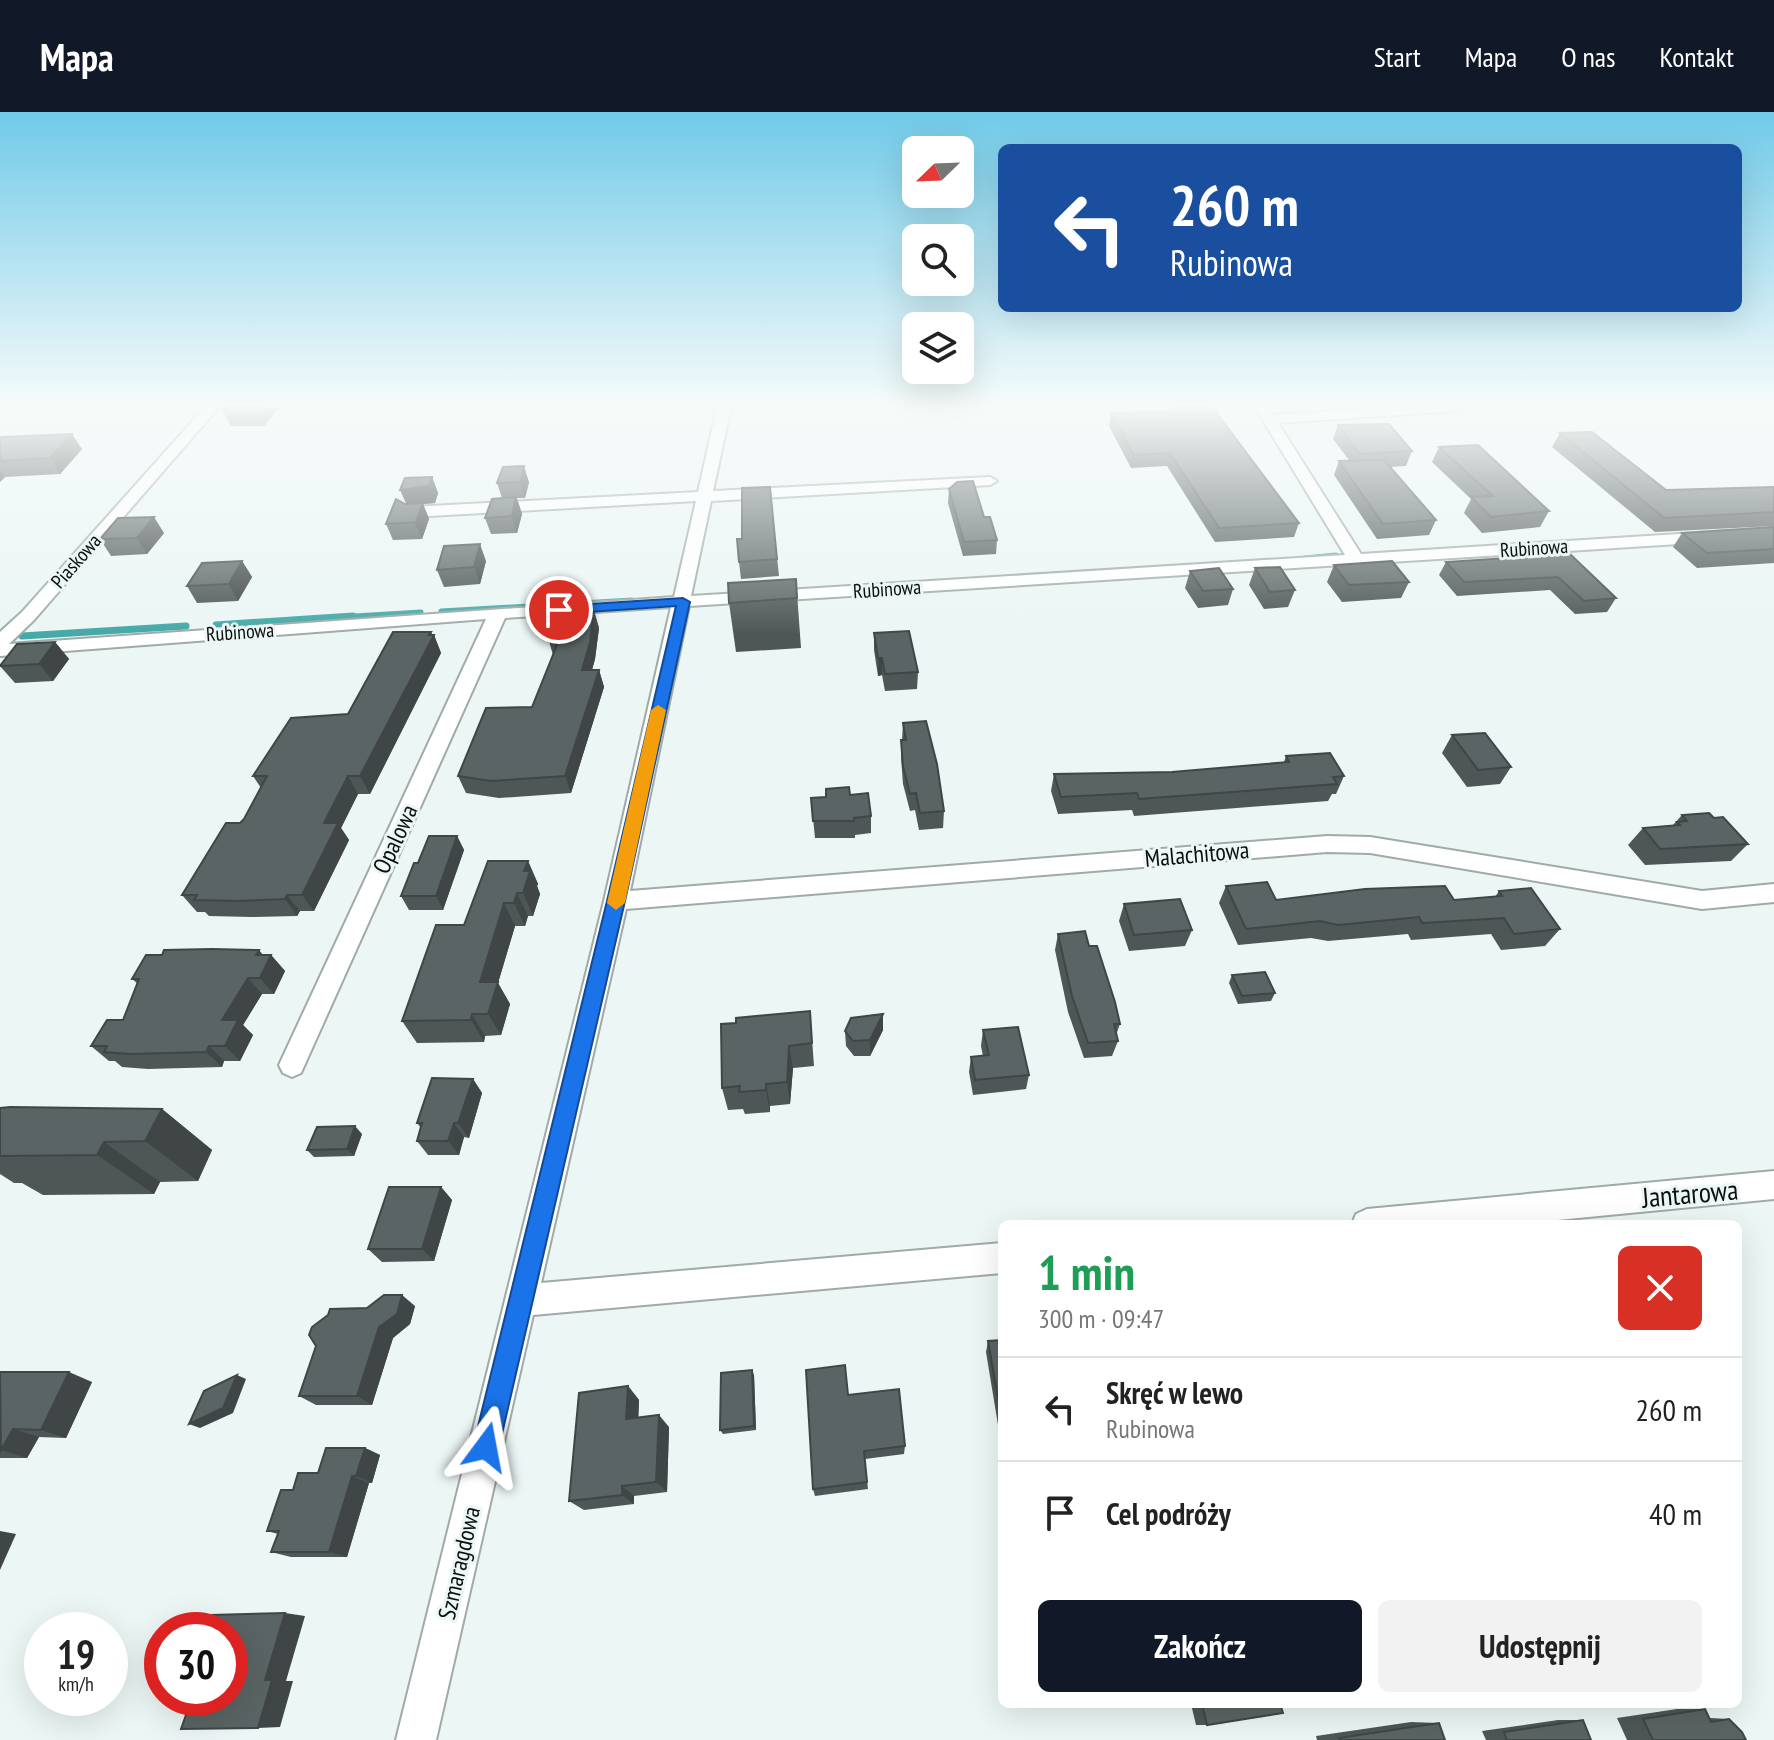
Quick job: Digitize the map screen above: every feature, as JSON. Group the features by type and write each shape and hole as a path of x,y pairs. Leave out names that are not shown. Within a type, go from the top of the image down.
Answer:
{"street":[{"name":"Piaskowa","path":"0,642 28,616 145,483"},
{"name":"Szmaragdowa","path":"416,1740 616,901 708,483"},
{"path":"411,512 957,483"},
{"path":"1309,483 1356,560"},
{"name":"Rubinowa","path":"0,650 498,613 1774,533"},
{"name":"Opalowa","path":"292,1065 498,613"},
{"name":"Malachitowa","path":"616,901 1327,844 1370,845 1702,900 1774,893"},
{"name":"Jantarowa","path":"1409,1220 1774,1185"},
{"path":"521,1300 998,1258"}],"building":[{"path":"403,483 430,483 429,486 400,490"},
{"path":"956,483 974,483 984,517 990,517 997,540 964,542 949,489"},
{"path":"1190,483 1269,483 1299,523 1219,528"},
{"path":"1354,483 1404,483 1436,520 1383,524"},
{"path":"1479,483 1519,483 1549,511 1491,517 1471,497 1493,496"},
{"path":"1621,483 1657,483 1666,490 1774,487 1774,512 1664,518"},
{"path":"770,487 777,559 739,562 737,539 742,539 742,488"},
{"path":"516,497 512,516 485,518 492,499"},
{"path":"396,499 405,504 423,503 416,522 386,524"},
{"path":"154,517 137,538 100,539 118,518"},
{"path":"1774,527 1774,549 1707,553 1682,533"},
{"path":"480,544 474,567 437,570 444,546"},
{"path":"1570,554 1616,598 1584,601 1558,577 1464,582 1446,562"},
{"path":"242,561 229,584 187,586 202,563"},
{"path":"1392,561 1409,582 1349,585 1334,565"},
{"path":"1280,567 1295,590 1270,592 1255,568"},
{"path":"1219,568 1233,589 1203,591 1190,571"},
{"path":"796,579 797,598 729,603 728,583"},
{"path":"594,611 582,670 599,670 565,776 491,781 458,776 486,708 532,707 559,640 549,641 553,614"},
{"path":"909,631 918,672 885,674 882,658 878,658 874,633"},
{"path":"393,632 431,632 429,635 434,635 360,776 348,776 326,819 324,823 338,823 302,895 239,901 194,900 197,895 182,895 226,823 240,823 244,819 267,776 253,776 291,718 348,714"},
{"path":"55,642 39,664 0,666 17,644"},
{"path":"926,721 944,811 920,813 916,793 910,794 901,740 906,740 903,723"},
{"path":"1485,733 1511,767 1478,770 1452,735"},
{"path":"1330,753 1344,776 1333,777 1337,784 1139,799 1137,793 1061,797 1054,774 1172,772 1289,762 1286,756"},
{"path":"849,787 850,795 868,793 871,816 854,818 854,821 813,821 811,798 826,797 826,789"},
{"path":"1709,813 1714,818 1723,817 1748,844 1660,849 1643,828 1680,825 1677,822 1687,821 1682,815"},
{"path":"429,836 457,836 436,896 401,896 414,863 418,863"},
{"path":"488,861 528,861 524,871 530,871 523,893 517,893 514,903 504,903 480,982 498,982 488,1014 472,1014 471,1020 402,1021 436,925 464,925"},
{"path":"1267,882 1276,900 1365,889 1445,886 1454,900 1502,896 1499,891 1531,888 1560,929 1514,934 1504,918 1422,923 1419,917 1338,925 1320,921 1246,929 1226,886"},
{"path":"1180,899 1192,930 1134,935 1124,904"},
{"path":"1085,931 1089,946 1097,946 1115,1002 1120,1024 1114,1024 1118,1041 1088,1043 1072,996 1058,934"},
{"path":"164,950 259,950 256,955 271,955 260,978 248,978 222,1020 238,1020 225,1046 209,1046 206,1052 130,1054 104,1052 107,1046 91,1046 107,1020 123,1020 139,979 132,979 146,955 162,955"},
{"path":"1265,972 1275,993 1242,996 1232,975"},
{"path":"810,1011 812,1043 789,1046 787,1082 766,1084 766,1090 739,1092 740,1086 722,1088 721,1024 736,1023 736,1018"},
{"path":"883,1014 870,1040 853,1041 845,1031 851,1018"},
{"path":"1018,1027 1029,1075 975,1080 971,1057 989,1055 983,1030"},
{"path":"432,1078 473,1079 458,1123 454,1123 448,1141 417,1141 422,1123 417,1123"},
{"path":"0,1108 162,1109 145,1141 104,1142 97,1155 0,1156"},
{"path":"355,1126 347,1149 307,1150 317,1127"},
{"path":"389,1187 441,1187 422,1249 368,1249"},
{"path":"384,1295 402,1295 397,1314 379,1327 357,1396 299,1396 316,1346 309,1335 312,1327 328,1315 330,1309 367,1308"},
{"path":"998,1340 998,1398 988,1341"},
{"path":"845,1365 848,1395 899,1389 905,1446 864,1451 867,1482 813,1489 806,1370"},
{"path":"752,1370 754,1426 720,1430 721,1373"},
{"path":"0,1372 69,1372 41,1430 13,1429 1,1450"},
{"path":"237,1375 223,1408 189,1424 204,1391"},
{"path":"628,1386 626,1419 659,1415 656,1482 622,1486 622,1495 569,1501 579,1393"},
{"path":"326,1448 365,1448 356,1476 352,1476 329,1552 271,1552 279,1531 267,1531 281,1490 293,1490 298,1473 318,1473"},
{"path":"285,1613 265,1680 272,1680 258,1728 181,1729 186,1716 248,1716 248,1614"},
{"path":"1203,1708 1281,1708 1283,1713 1207,1725"},
{"path":"1705,1709 1711,1722 1729,1719 1746,1740 1653,1740 1643,1719"},
{"path":"1583,1720 1591,1740 1507,1740 1504,1732"},
{"path":"1439,1723 1445,1740 1339,1738"}],"waterway":[{"path":"1305,558 1336,555"},
{"path":"441,611 632,600"},
{"path":"329,618 421,612"},
{"path":"329,618 353,616"},
{"path":"322,618 329,618"},
{"path":"216,625 329,618"},
{"path":"22,636 186,626"}],"slow traffic":[{"path":"616,903 658,710"}],"route":[{"path":"486,1447 616,901 683,602 559,610"}]}
